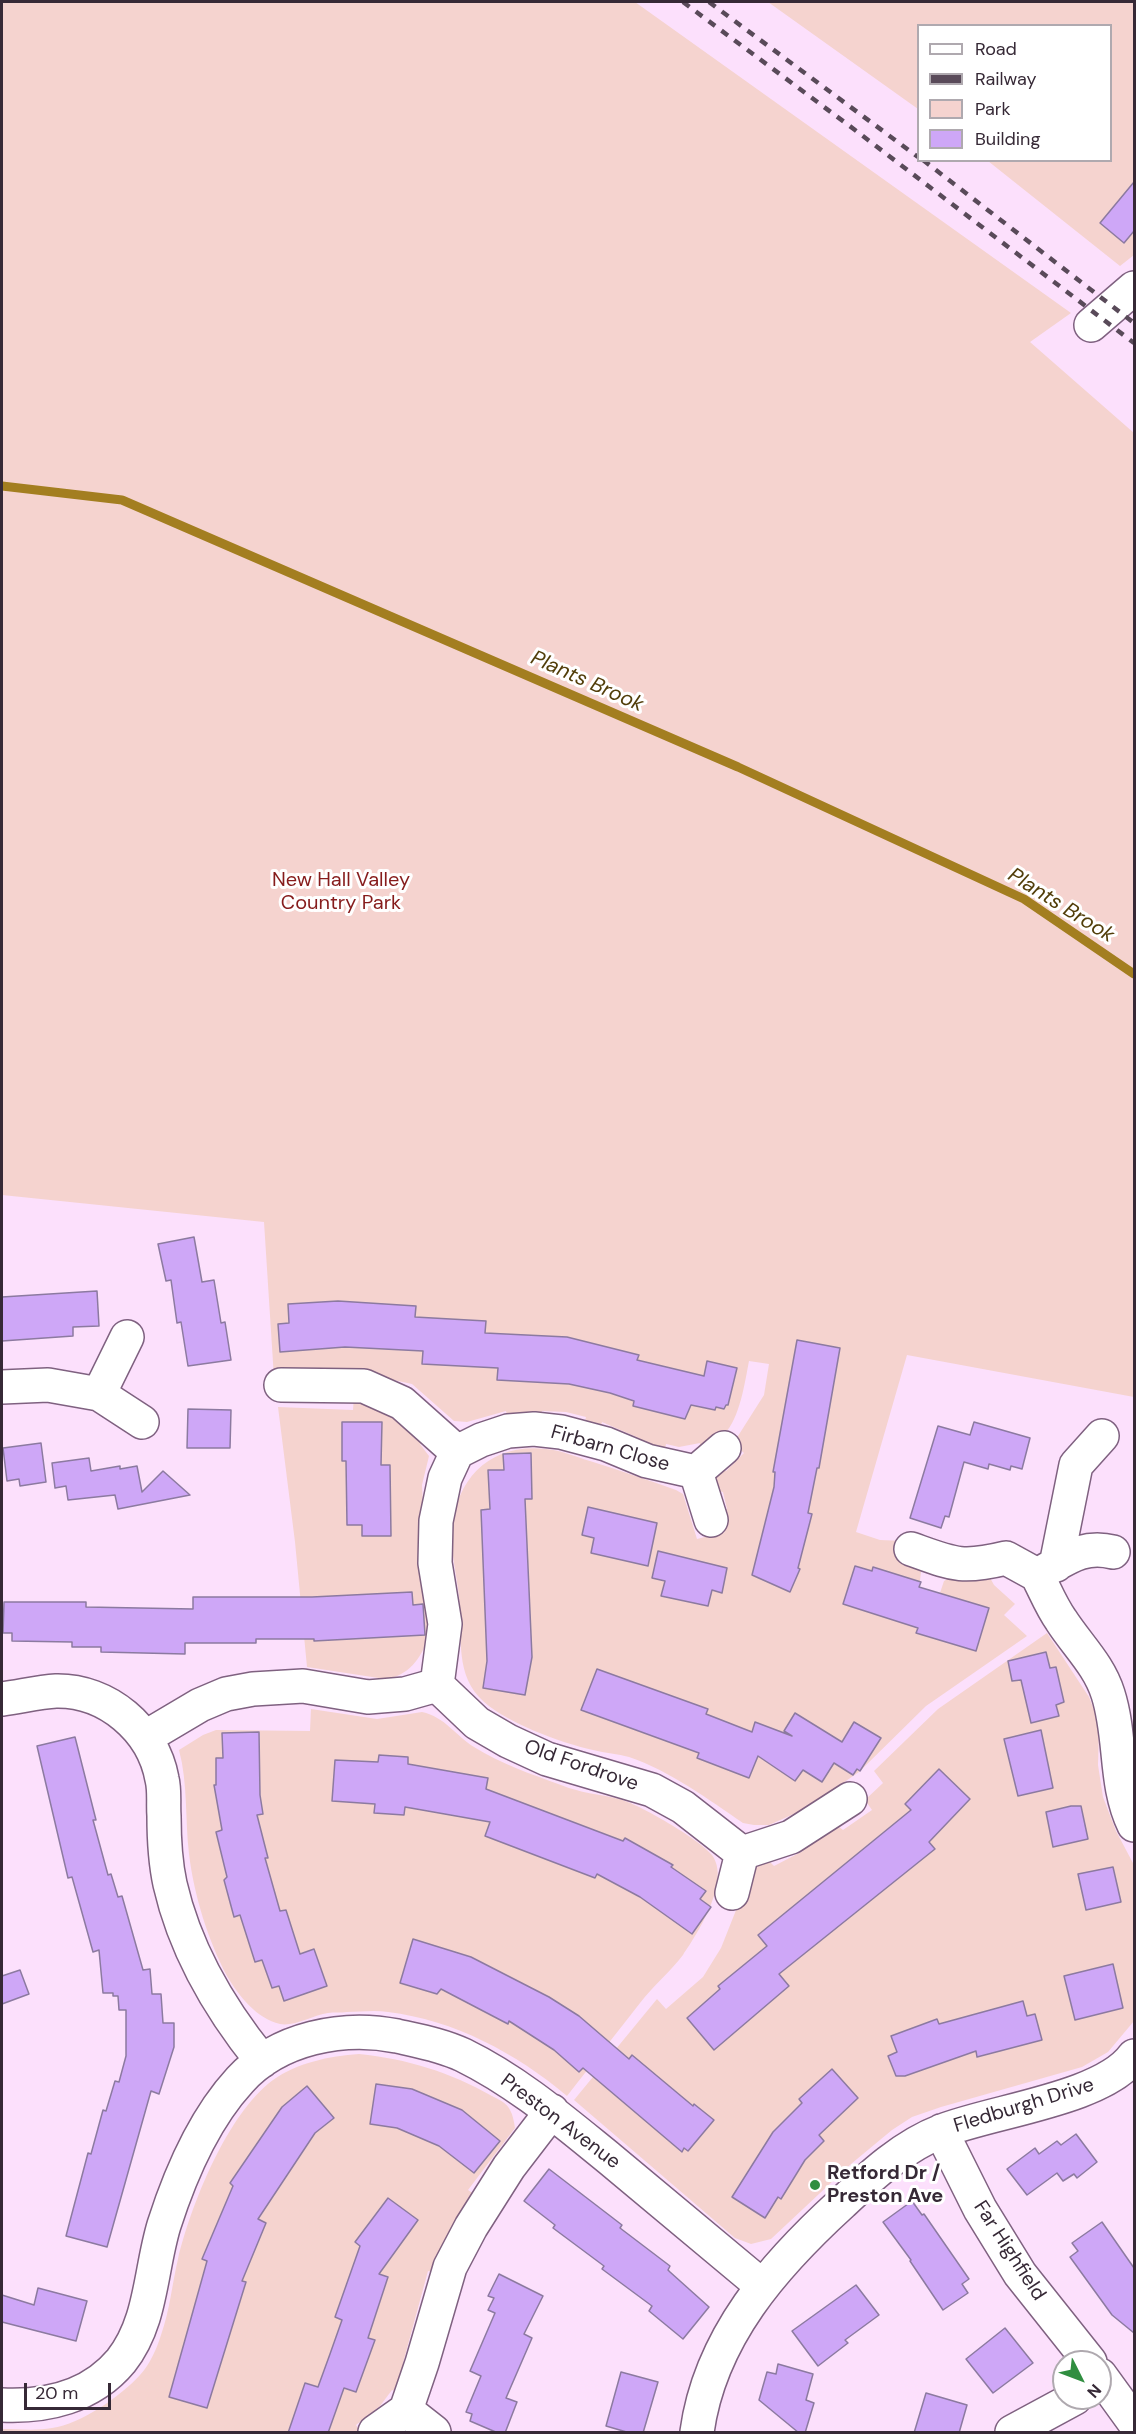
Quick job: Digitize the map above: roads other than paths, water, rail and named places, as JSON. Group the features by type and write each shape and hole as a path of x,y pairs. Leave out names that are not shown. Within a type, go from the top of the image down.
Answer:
{"street":[{"path":"1091,325 1134,288"},
{"path":"99,1394 127,1338"},
{"path":"2,1387 48,1384 99,1394 142,1422"},
{"path":"146,1737 200,1705 226,1694 253,1689 303,1686 368,1697 405,1694 436,1684 445,1624 435,1563 436,1521 445,1478 457,1452 402,1403 364,1386 281,1385"},
{"name":"Firbarn Close","path":"457,1452 481,1440 508,1431 561,1432 606,1444 647,1461 696,1472"},
{"path":"1102,1436 1076,1465 1055,1565 1060,1619 1088,1656 1126,1733 1120,1776 1125,1807 1134,1825"},
{"name":"Firbarn Close","path":"696,1472 724,1448"},
{"name":"Firbarn Close","path":"696,1472 711,1520"},
{"path":"911,1549 955,1565 976,1565 1006,1558 1055,1565 1096,1548 1113,1552"},
{"name":"Old Fordrove","path":"436,1684 477,1723 508,1741 565,1766 652,1790 683,1807 742,1853"},
{"path":"2,1699 56,1691 91,1695 123,1714 146,1737 156,1756 163,1781 165,1844 170,1883 180,1920 199,1966 220,2005 262,2061"},
{"path":"732,1893 742,1853 791,1837 850,1798"},
{"name":"Preston Avenue","path":"2,2405 21,2406 74,2397 110,2373 123,2359 139,2333 164,2226 179,2184 201,2137 225,2098 241,2079 262,2061 289,2046 349,2031 384,2034 424,2042 460,2054 508,2079 552,2111 761,2285"},
{"name":"Fledburgh Drive","path":"698,2433 710,2375 732,2332 761,2285 802,2239 867,2180 901,2153 941,2131 1099,2084 1129,2064 1134,2056"},
{"path":"375,2433 406,2410 450,2267 471,2227 509,2167 552,2111"},
{"name":"Far Highfield","path":"941,2131 980,2209 1020,2274 1079,2350"},
{"name":"Far Highfield","path":"1112,2391 1132,2414"},
{"path":"406,2410 434,2433"},
{"path":"1012,2433 1053,2410"}],"waterway":[{"name":"Plants Brook","path":"2,486 122,500 738,767 1024,899 1134,974"}],"railway":[{"path":"683,2 1134,343"},
{"path":"709,2 917,156"},
{"path":"926,162 1134,323"}],"place":[{"name":"Retford Dr / Preston Ave","path":"815,2185"}],"park label":[{"name":"New Hall Valley Country Park","path":"341,892"}]}
